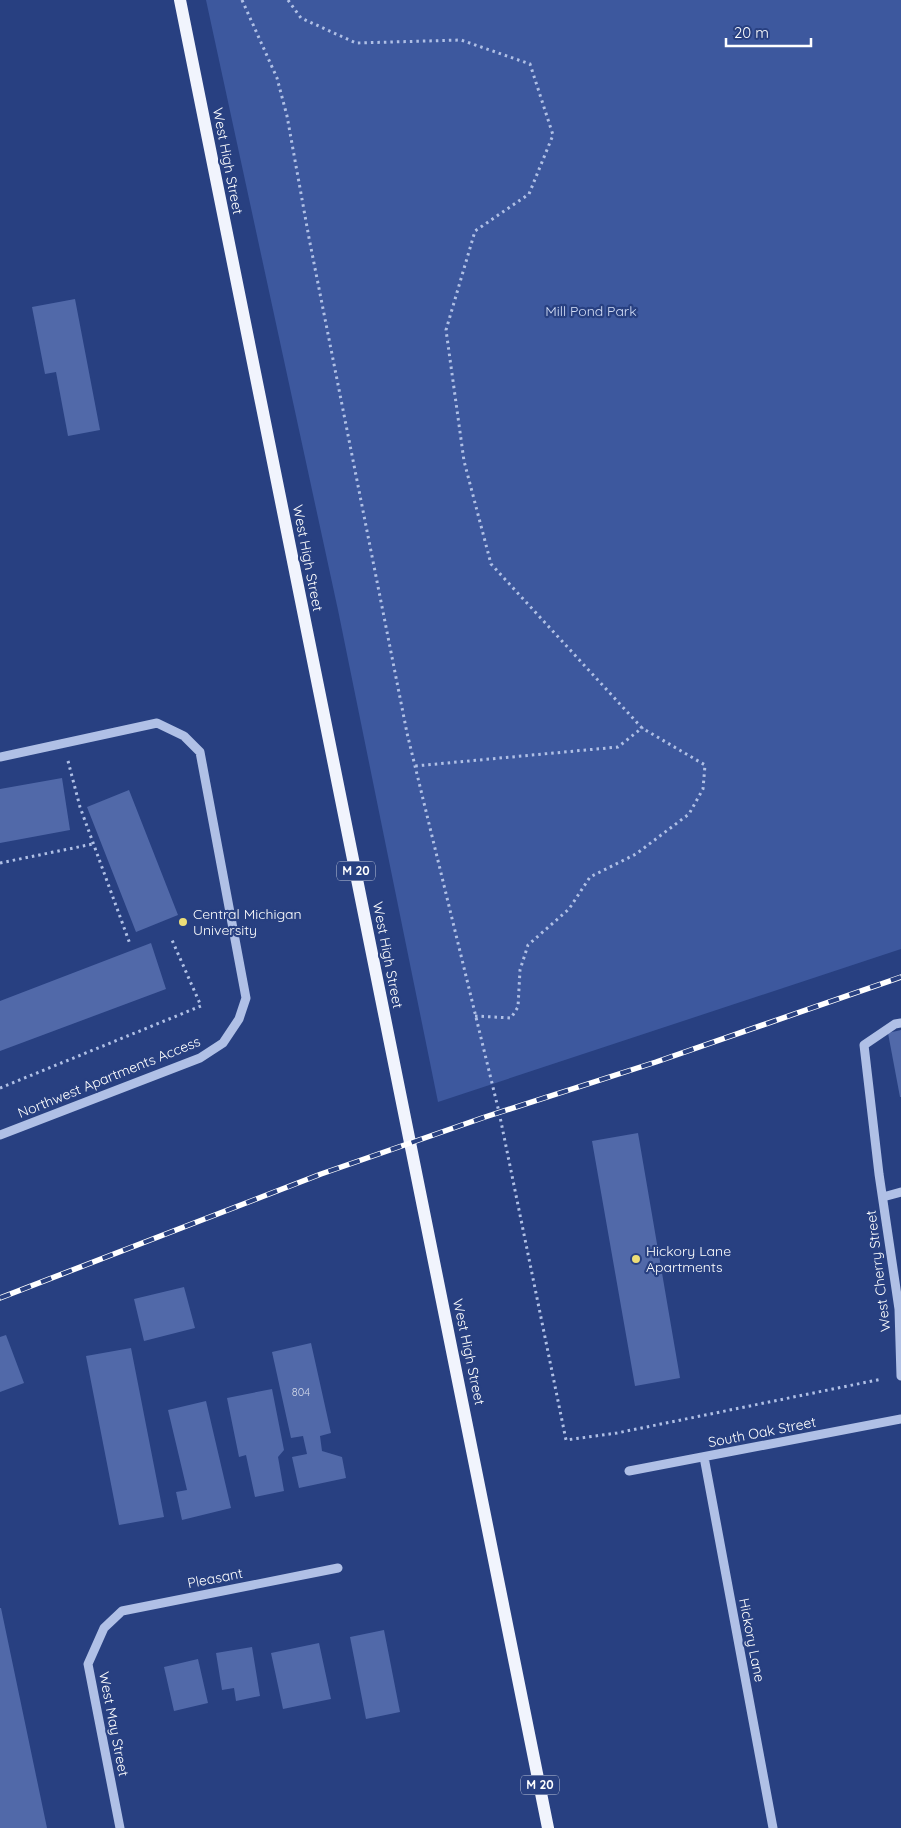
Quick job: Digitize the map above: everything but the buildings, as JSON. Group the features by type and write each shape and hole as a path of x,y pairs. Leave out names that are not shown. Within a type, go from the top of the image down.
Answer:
{"main road":[{"name":"West High Street","path":"180,0 548,1828"}],"street":[{"name":"Northwest Apartments Access","path":"0,757 157,723 184,736 200,752 246,998 239,1019 223,1043 200,1058 0,1135"},
{"name":"West Cherry Street","path":"901,1023 895,1024 864,1045 899,1309 901,1375"},
{"path":"883,1197 901,1192"},
{"name":"South Oak Street","path":"629,1471 901,1419"},
{"name":"Hickory Lane","path":"704,1457 773,1828"},
{"name":"Pleasant","path":"104,1628 122,1611 338,1568"},
{"name":"West May Street","path":"104,1628 88,1664 120,1828"}],"path":[{"path":"242,0 276,78 287,116 346,426 415,766 499,1112 566,1440 617,1433 901,1375"},
{"path":"288,0 301,18 356,43 461,40 530,64 552,135 529,194 475,231 446,330 464,461 492,564 642,728 705,765 703,789 689,814 636,854 590,877 569,909 528,945 520,970 518,1006 511,1018 475,1016"},
{"path":"415,766 618,747 642,728"},
{"path":"63,744 80,807 130,944"},
{"path":"0,863 93,844"},
{"path":"0,1088 201,1006 172,940"}],"green space":[{"name":"Mill Pond Park","path":"206,0 901,0 901,949 438,1102 338,610"}],"railway":[{"path":"0,1298 321,1174 485,1117 656,1062 901,977"}],"place":[{"name":"Central Michigan University","path":"183,922"},
{"name":"Hickory Lane Apartments","path":"636,1259"}]}
